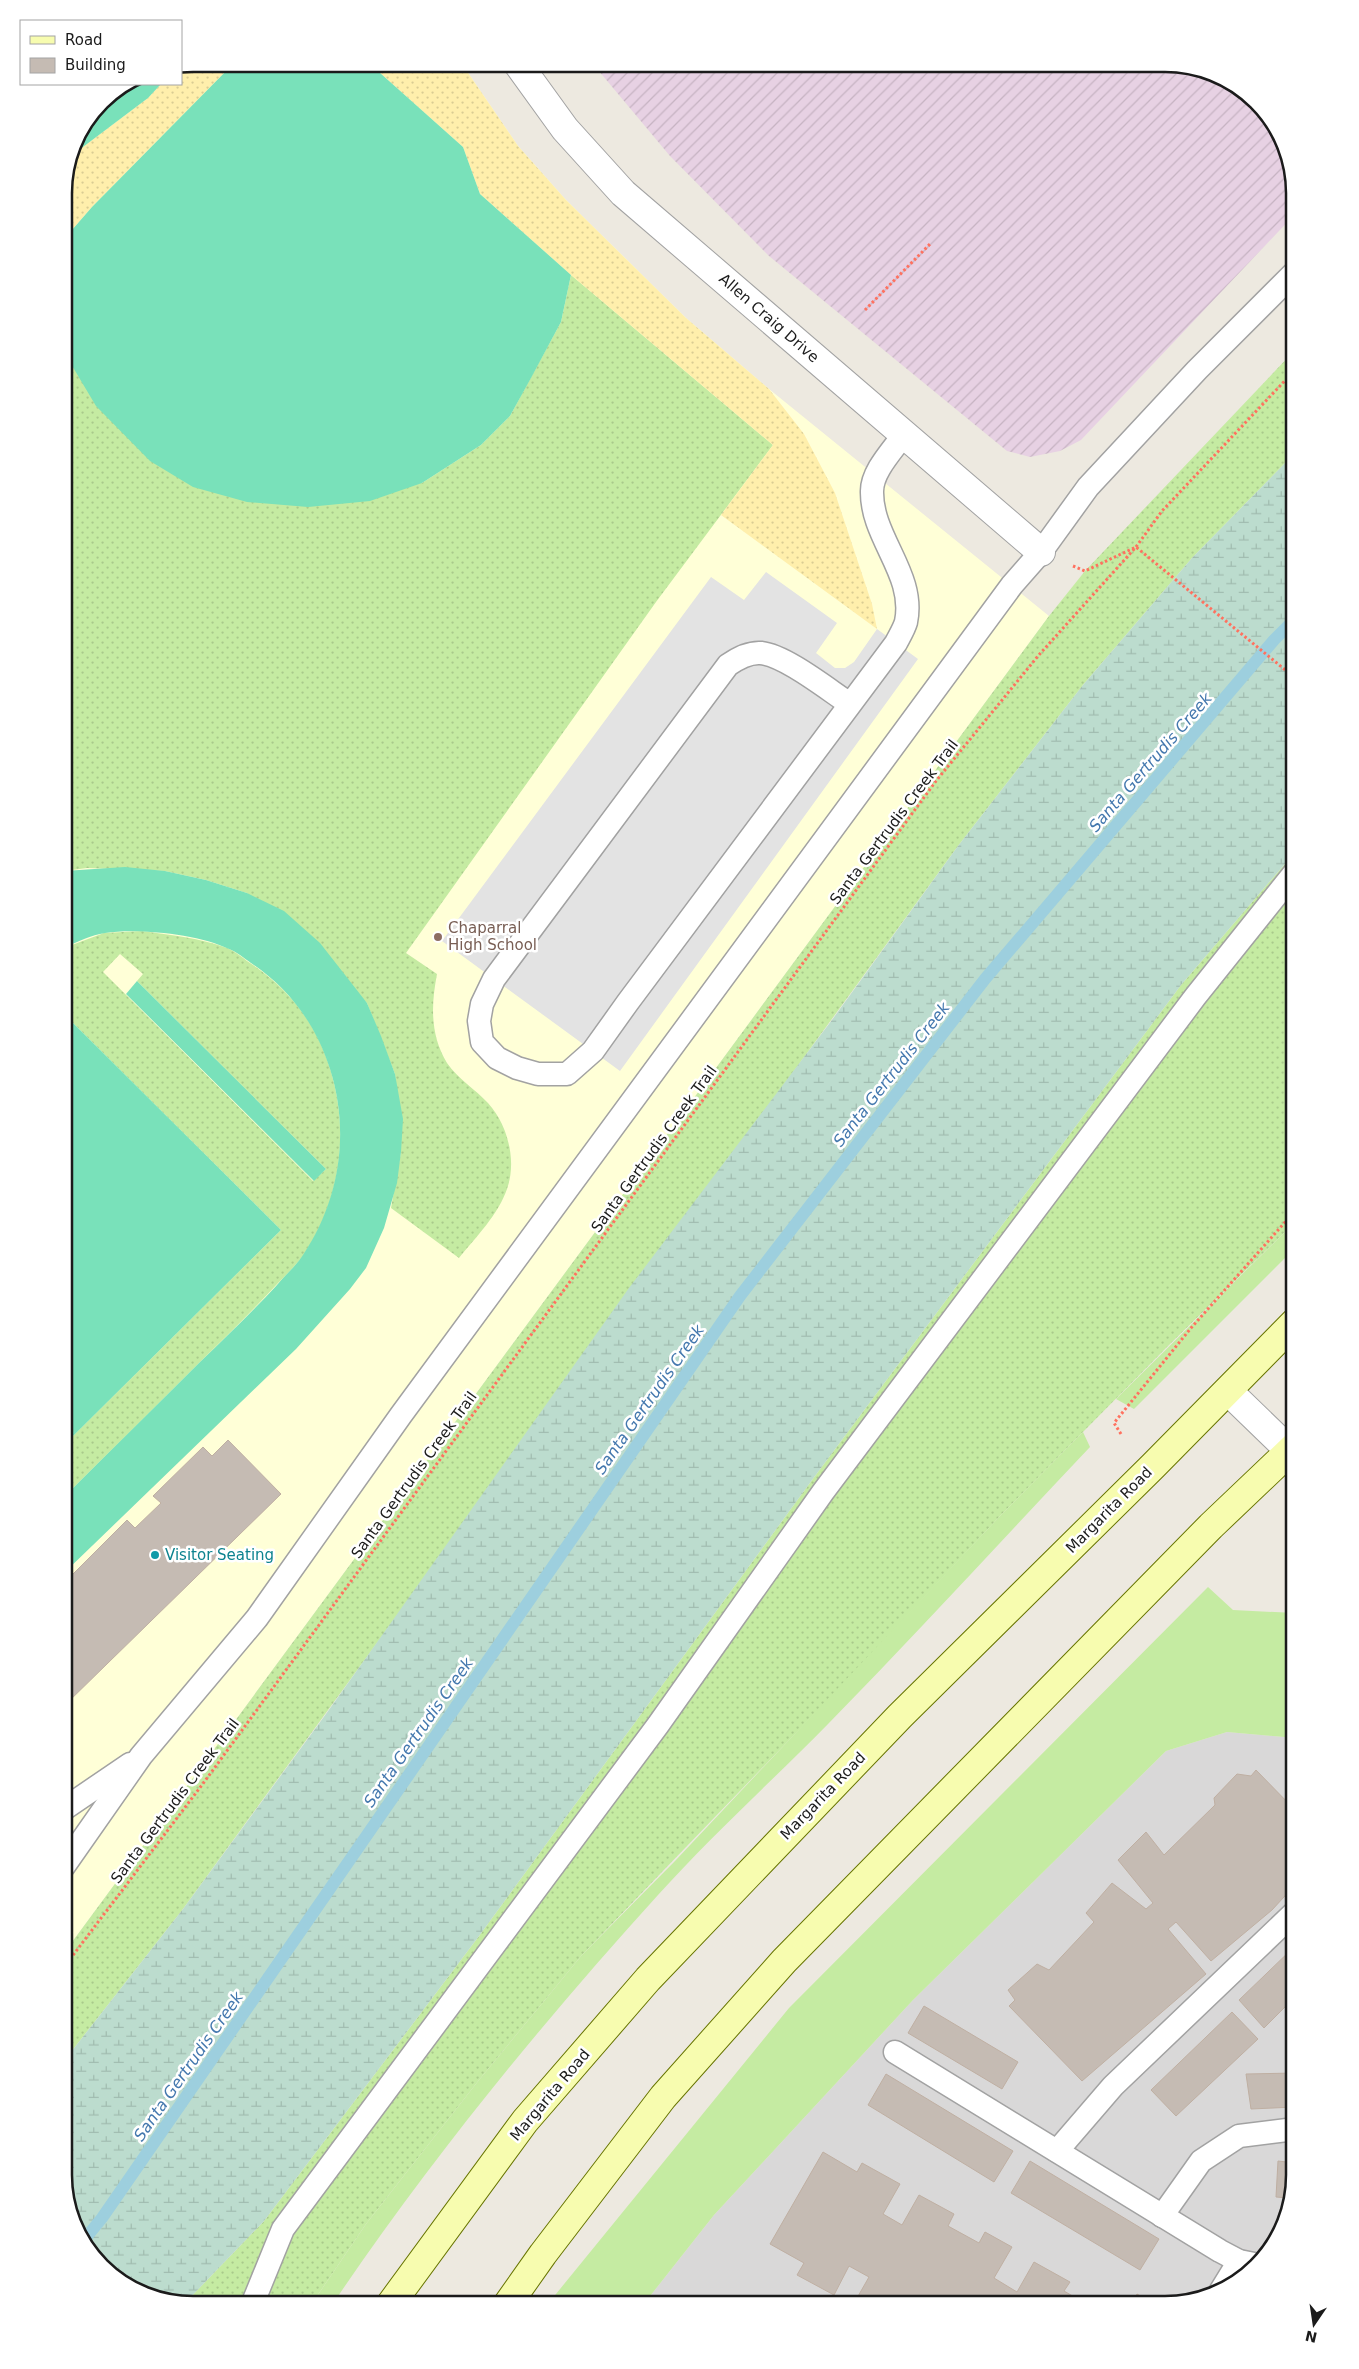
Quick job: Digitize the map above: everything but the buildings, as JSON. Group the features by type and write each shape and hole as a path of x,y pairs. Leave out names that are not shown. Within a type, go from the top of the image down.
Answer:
{"main road":[{"name":"Margarita Road","path":"397,2296 525,2121 648,1979 900,1716 1286,1331"},
{"path":"513,2296 543,2254 663,2097 784,1961 1200,1537 1286,1463"}],"street":[{"name":"Allen Craig Drive","path":"525,73 565,129 623,193 1040,552"},
{"path":"1228,1391 1286,1448"}],"lane":[{"path":"72,1854 141,1756 257,1618 401,1415 1012,585 1040,552 1088,486 1197,370 1286,281"},
{"path":"850,704 777,657 759,653 740,657 728,665 494,979 482,1004 479,1021 482,1042 497,1058 517,1068 538,1074 567,1074 593,1051 896,643 905,624 908,603 902,578 878,526 872,490 876,475 904,434"},
{"path":"256,2296 283,2229 658,1725 829,1484 1195,997 1286,883"},
{"path":"72,1803 141,1756"},
{"path":"1057,2151 1113,2086 1286,1921"},
{"path":"895,2052 1162,2216 1246,2262 1236,2273"},
{"path":"1162,2216 1201,2161 1240,2136 1286,2130"}],"path":[{"path":"865,310 930,244"},
{"name":"Santa Gertrudis Creek Trail","path":"72,1956 202,1785 936,781 1038,656 1136,547 1162,511 1286,380"},
{"path":"1040,552 1085,571 1136,547 1286,670"},
{"path":"1121,1434 1114,1422 1191,1328 1286,1220"}],"shaded area":[{"name":"Chaparral High School","path":"468,73 518,146 566,200 686,318 769,389 1049,616 72,1942 73,186 75,170 82,147 93,126 108,108 126,93 140,85 182,85 182,74"},
{"path":"601,73 1173,73 1189,75 1219,85 1245,103 1266,126 1274,140 1284,170 1286,224 1081,440 1060,451 1030,457 1007,451 769,256 670,156"},
{"path":"766,572 837,623 816,653 835,668 845,668 854,662 877,629 918,659 620,1071 442,941 711,577 744,600"},
{"path":"1227,1732 1286,1737 1286,2175 1280,2214 1266,2243 1256,2255 1233,2276 1219,2284 1189,2294 1173,2296 650,2296 714,2215 913,2000 1166,1751"}],"green space":[{"path":"224,73 380,73 463,147 480,194 571,275 561,322 510,416 481,445 422,483 370,501 308,507 247,502 193,487 150,461 96,406 73,367 73,229 92,207"},
{"path":"140,85 160,85 148,98 82,148 93,126 108,108 126,93"},
{"path":"571,275 773,445 656,602 406,953 437,974 433,1020 441,1052 451,1069 483,1098 495,1112 505,1132 511,1155 510,1178 503,1199 486,1225 459,1258 391,1208 401,1152 395,1074 367,1003 247,893 206,880 165,871 87,868 73,870 73,365 422,483 481,445 510,416 561,322"},
{"path":"1286,359 1286,462 1192,558 1083,685 958,846 183,1909 72,2051 72,1942 1049,616 1085,571"},
{"path":"1286,462 1286,862 1181,985 812,1480 479,1936 264,2221 192,2296 170,2294 155,2290 126,2276 93,2243 85,2229 75,2199 72,2175 72,2051 183,1909 326,1714 629,1288 832,1020 958,846 1083,685 1192,558"},
{"path":"1286,862 1286,1231 1167,1347 1000,1516 845,1682 582,1955 479,2080 366,2224 317,2296 192,2296 264,2221 479,1936 812,1480 1181,985"},
{"path":"125,867 165,871 206,880 247,893 284,911 320,943 367,1003 395,1074 403,1119 397,1183 384,1228 366,1268 350,1289 296,1349 72,1565 72,1489 249,1315 300,1259 316,1234 326,1212 338,1165 340,1141 336,1093 330,1069 317,1037 300,1009 289,996 265,973 240,955 232,950 201,939 134,931 95,935 73,944 73,870"},
{"path":"142,931 185,937 227,948 269,977 297,1005 318,1038 329,1065 336,1093 340,1121 340,1149 336,1177 329,1204 318,1231 303,1256 241,1322 72,1489 72,1437 281,1230 73,1023 73,945 104,933","holes":["120,954 143,974 137,981 326,1169 313,1181 103,972"]},
{"path":"137,981 326,1169 314,1181 126,994"},
{"path":"73,1023 281,1230 72,1437"},
{"path":"1286,1231 1286,1257 1134,1409 1116,1399"},
{"path":"1083,1432 1090,1447 808,1745 679,1873 571,1993 447,2146 338,2296 317,2296 366,2224 479,2080 582,1955 675,1861 1000,1516"},
{"path":"1208,1587 1233,1610 1286,1613 1286,1737 1227,1732 1166,1751 913,2000 714,2215 650,2296 554,2296 789,2008"}],"sand":[{"path":"224,73 73,229 73,186 75,170 82,148 148,98 160,85 182,85 182,74"},
{"path":"380,73 468,73 518,146 566,200 686,318 769,389 804,434 835,493 872,604 877,629 721,515 773,445 571,275 480,194 463,147"}],"waterway":[{"name":"Santa Gertrudis Creek","path":"88,2235 102,2218 740,1296 985,979 1286,628"}],"place":[{"name":"Chaparral High School","path":"438,937"},
{"name":"Visitor Seating","path":"155,1555"}]}
